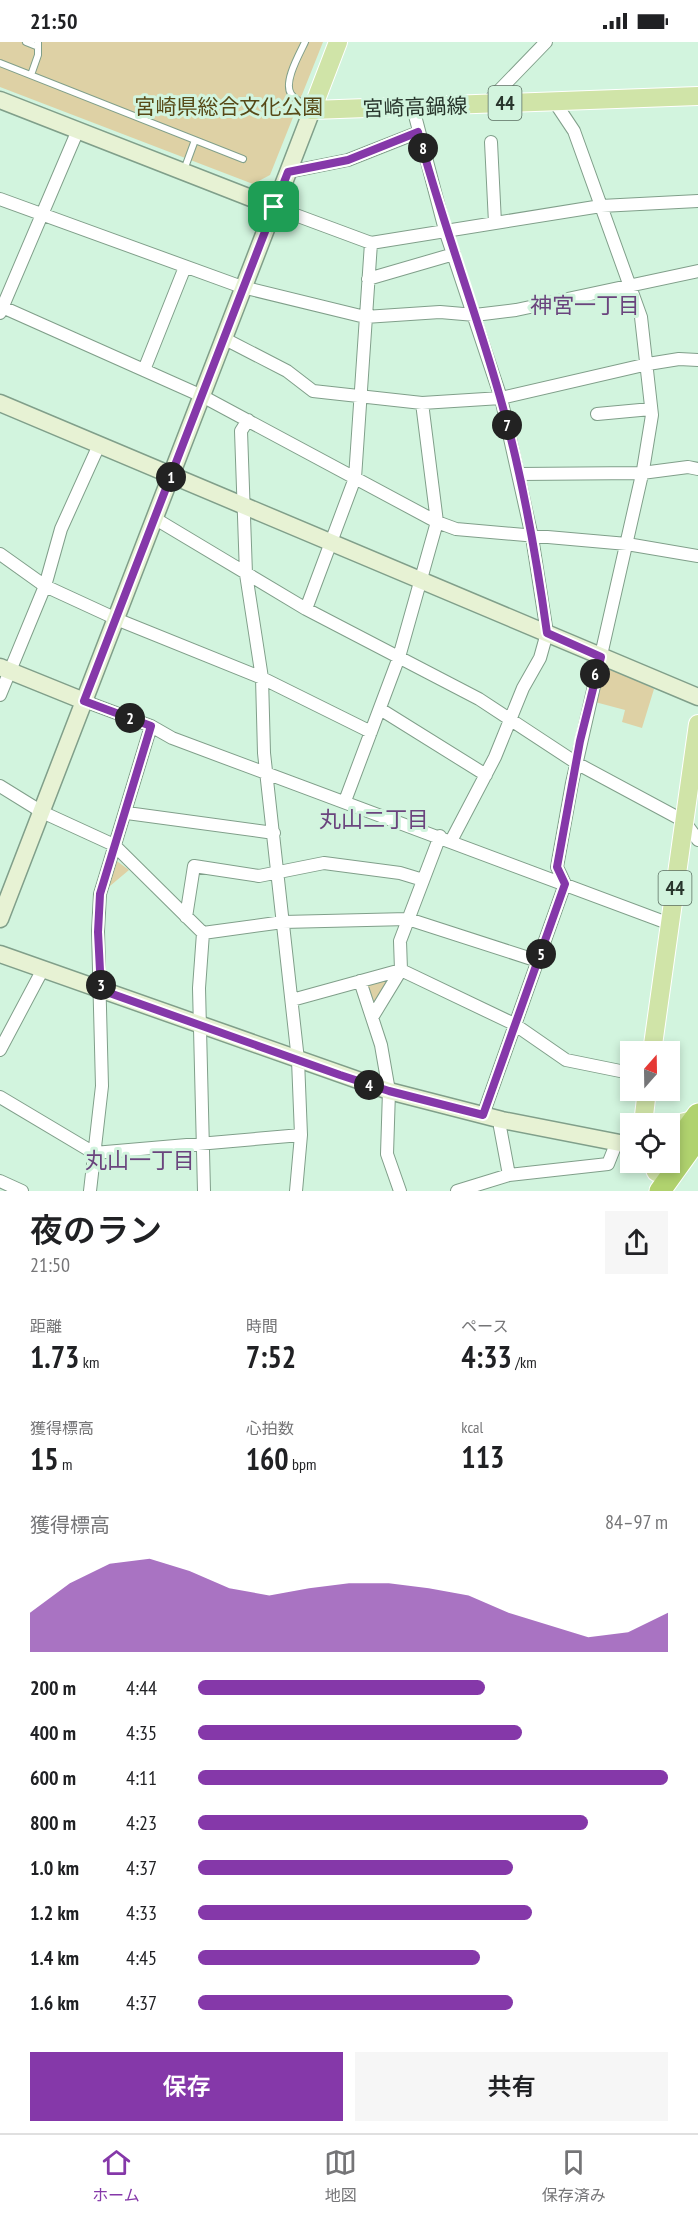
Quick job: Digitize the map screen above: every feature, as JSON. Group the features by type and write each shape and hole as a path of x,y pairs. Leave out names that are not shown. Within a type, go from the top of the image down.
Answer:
{"highway":[{"path":"680,1145 696,1133"},
{"path":"680,1151 696,1133"},
{"path":"643,1191 660,1173"}],"main road":[{"path":"312,110 338,42"},
{"name":"宮崎高鍋線","path":"312,110 698,96"},
{"name":"44","path":"654,1041 698,724"},
{"path":"680,1129 696,1133"}],"street":[{"path":"486,104 546,42"},
{"path":"0,100 371,243 601,206 698,201"},
{"path":"483,1115 565,884 557,867 572,783 642,473 651,409 648,364 641,317 574,131 554,101"},
{"path":"373,1016 401,970 400,941 423,880 446,838 486,775 523,688 540,658 547,633 532,537 501,398 445,230 413,108"},
{"path":"0,919 312,110"},
{"path":"78,130 44,214 1,309 202,396 437,522 456,529 627,544 698,556"},
{"path":"288,172 348,160 418,132"},
{"path":"491,142 495,223"},
{"path":"0,199 242,287 366,317 440,312 475,315 631,287 698,271"},
{"path":"306,609 355,478 371,243"},
{"path":"368,279 454,254"},
{"path":"144,370 185,267"},
{"path":"223,338 287,371 313,391 422,403 501,398 648,364 679,359 698,360"},
{"path":"0,403 698,697"},
{"path":"345,801 399,657 437,522 422,403"},
{"path":"597,414 651,409"},
{"path":"248,420 241,431 241,506 246,574 262,678 267,772 298,1060 301,1135 296,1191"},
{"path":"0,695 5,669 45,586 61,529 99,445"},
{"path":"518,474 642,473 688,467 698,469"},
{"path":"154,518 306,609 479,699 510,722 578,764 684,821 698,840"},
{"path":"0,554 45,586 115,618 262,678 371,732"},
{"path":"5,669 151,726 172,738 446,838 670,924"},
{"path":"380,709 486,775"},
{"path":"90,1191 102,1086 98,932 100,894 114,845 127,813 151,726"},
{"path":"0,786 42,812 114,845 202,933 199,988 204,1191"},
{"path":"127,813 274,833"},
{"path":"186,917 194,866 259,876 324,863 400,873 423,880"},
{"path":"202,933 283,922 408,919 538,961"},
{"path":"0,954 389,1091 502,1120 620,1143"},
{"path":"0,1050 43,969"},
{"path":"291,1000 401,970 514,1024 566,1060 620,1071"},
{"path":"360,981 373,1016 389,1091 387,1154 400,1191"},
{"path":"0,1097 94,1154 204,1146 301,1135"},
{"path":"502,1120 500,1127 509,1175"},
{"path":"457,1191 509,1175 608,1164 620,1148"},
{"path":"0,1181 22,1191"}],"lane":[{"path":"26,42 37,44 38,55 31,75"},
{"path":"304,43 290,80 290,89 292,94 312,110"},
{"path":"0,63 243,159"},
{"path":"183,172 195,140"}],"green space":[{"name":"宮崎県総合文化公園","path":"0,42 323,42 270,175 253,184 0,87"},
{"path":"607,665 654,689 642,728 622,722 625,710 595,702 604,667"},
{"path":"114,859 129,870 104,891"},
{"path":"394,974 374,1009 365,983"}],"district":[{"name":"神宮一丁目","path":"585,305"},
{"name":"丸山二丁目","path":"374,819"},
{"name":"丸山一丁目","path":"140,1160"}],"route":[{"path":"418,132 445,230 501,398 532,537 547,633 601,657 580,741 578,764 572,783 557,867 565,884 483,1115 389,1091 340,1075 101,990 98,932 100,894 111,863 114,845 127,813 151,726 84,701 274,207 288,172 348,160 418,132"}]}
